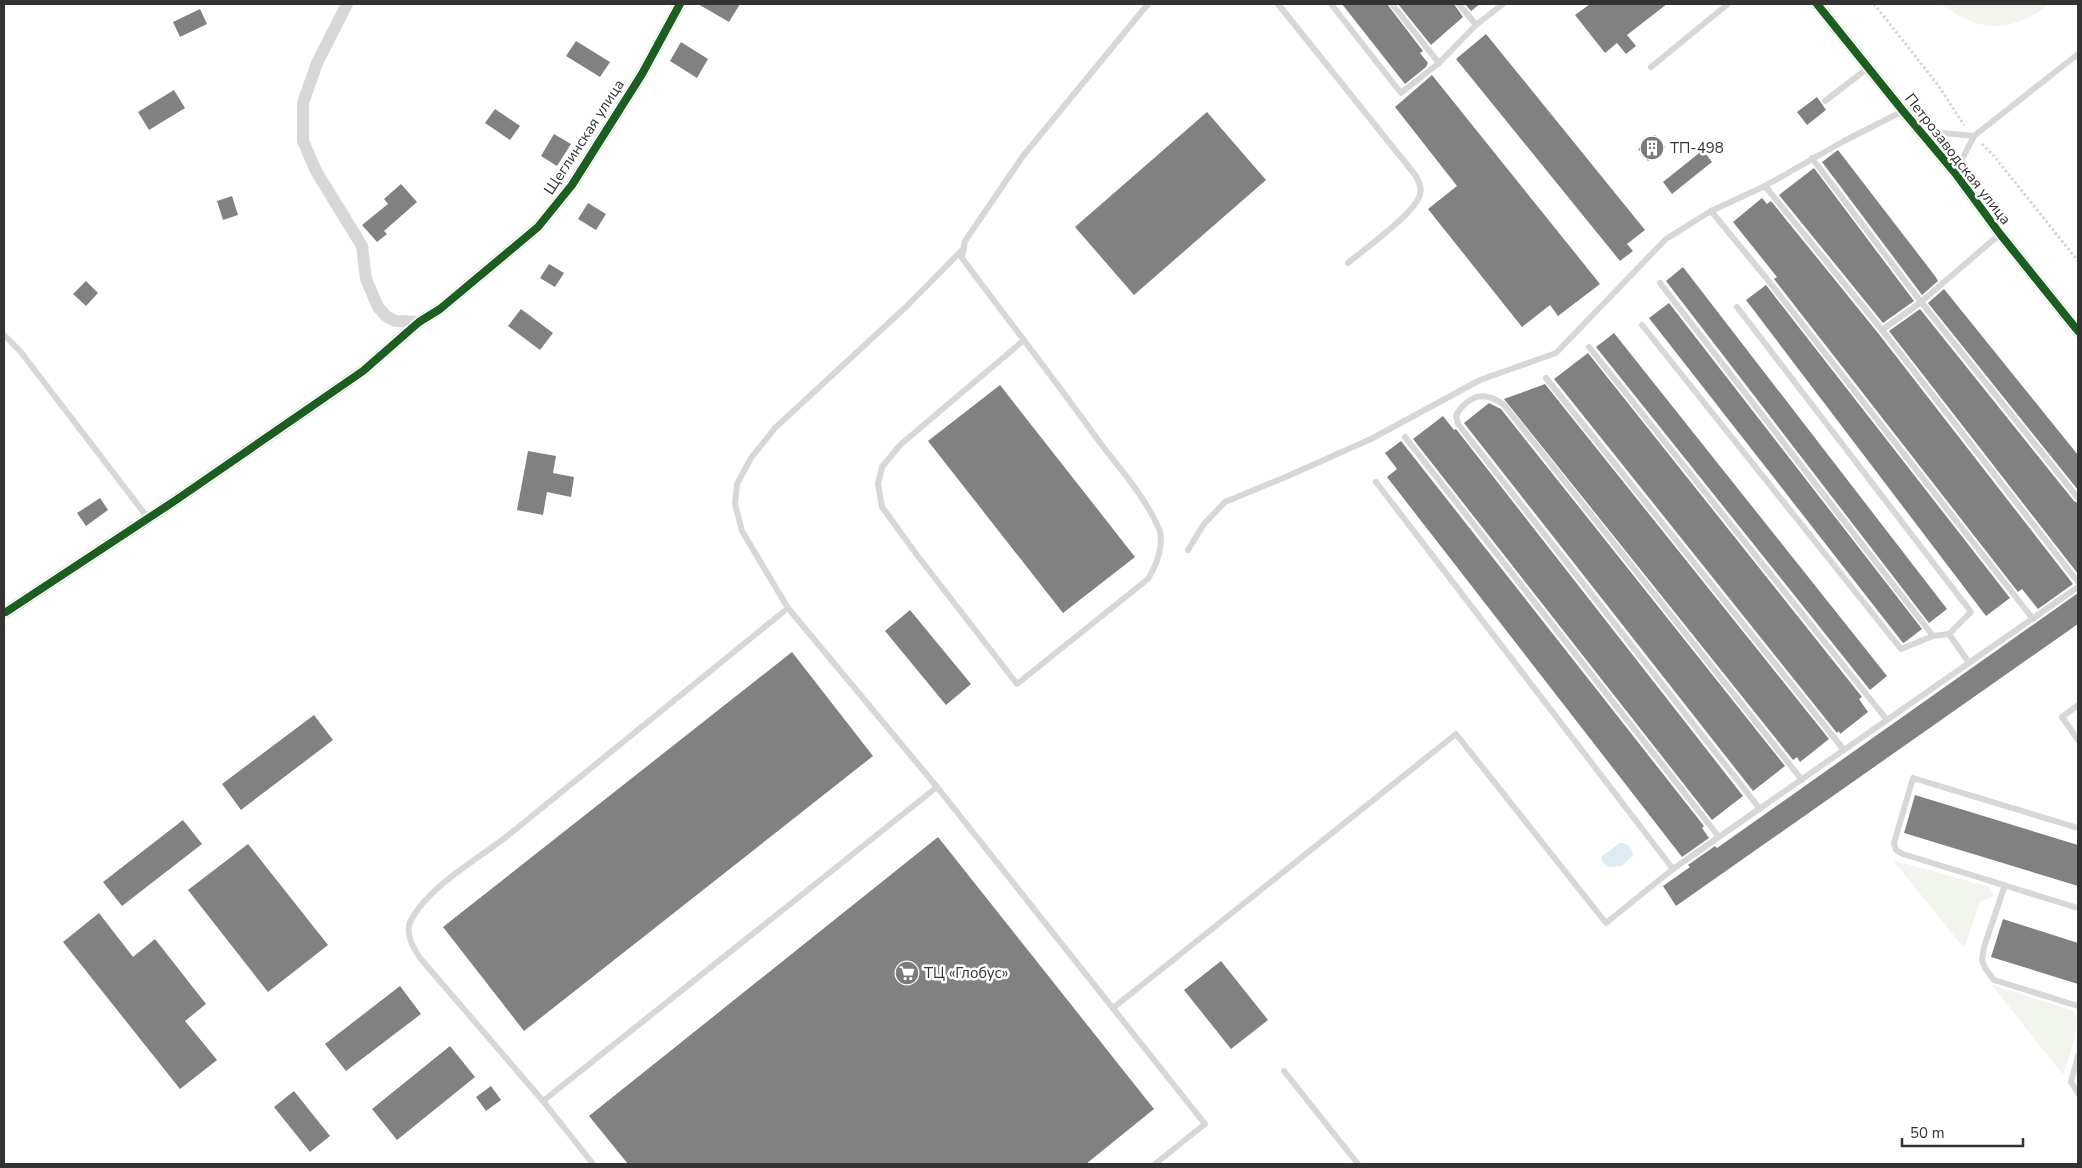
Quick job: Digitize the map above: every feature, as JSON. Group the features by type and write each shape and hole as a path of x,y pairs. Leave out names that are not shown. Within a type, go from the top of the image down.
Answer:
{"street":[{"path":"347,4 316,63 303,103 303,141 316,171 362,246 366,279 378,307 386,316 395,321 419,322"},
{"name":"Щеглинская улица","path":"6,612 148,518 363,371 419,322 440,309 538,227 572,185 642,74 680,4"},
{"name":"Петрозаводская улица","path":"1817,4 1955,173 2000,234 2078,331"}],"lane":[{"path":"1024,340 900,445 882,467 878,484 882,507 1016,684 1148,579 1154,570 1161,542 1159,530 1140,497 1024,340 962,258 965,241 1023,156 1148,4"},
{"path":"1278,4 1416,176 1420,186 1420,195 1409,212 1348,263"},
{"path":"1331,4 1401,93 1439,63 1476,25 1503,4"},
{"path":"1392,4 1439,63"},
{"path":"1459,4 1476,25"},
{"path":"1651,67 1728,4"},
{"path":"1955,173 1974,136 2078,55"},
{"path":"1825,101 1868,68"},
{"path":"1188,550 1204,524 1225,502 1371,439 1480,380 1556,353 1666,239 1711,211 1765,186 1812,158 1903,111"},
{"path":"1919,131 1974,136"},
{"path":"1812,158 1921,302 2078,498"},
{"path":"1765,186 1882,330 2078,582"},
{"path":"1711,211 1767,279 2033,619"},
{"path":"1882,330 1921,302 2000,234"},
{"path":"964,248 907,306 775,428 751,458 737,484 736,504 742,531 788,608 937,787 1205,1124 1155,1164"},
{"path":"1660,283 1933,636"},
{"path":"1642,325 1901,649 1933,636 1949,634 1971,612 1737,307"},
{"path":"4,335 20,351 148,518"},
{"path":"1589,347 1887,720"},
{"path":"1546,378 1844,750"},
{"path":"1760,809 1458,424 1456,415 1462,406 1481,395 1493,396 1504,405 1802,780"},
{"path":"1406,437 1719,837"},
{"path":"1376,482 1673,869"},
{"path":"1113,1008 1456,734 1606,922 1673,869 2078,587"},
{"path":"593,1164 543,1101 420,958 410,943 409,922 420,907 442,886 508,835 788,608"},
{"path":"1949,634 1969,663"},
{"path":"2078,705 2062,717 2078,740"},
{"path":"2078,828 1913,778 1894,843 1896,850 1903,854 2078,908"},
{"path":"543,1101 937,787"},
{"path":"2005,885 1984,947 1982,960 1984,968 1994,980 2078,1006"},
{"path":"2078,1056 2071,1082 2078,1093"},
{"path":"1284,1071 1358,1164"}],"shaded area":[{"path":"1941,4 2049,4 2036,14 2022,20 1995,26 1968,20 1954,14"},
{"path":"1620,843 1625,843 1629,846 1633,855 1622,866 1608,867 1602,862 1602,856"},
{"path":"1893,860 1989,887 1994,896 1980,902 1964,948"},
{"path":"1992,985 2074,1011 2076,1017 2075,1033 2063,1075"}],"building":[{"path":"698,4 740,4 729,22"},
{"path":"1342,4 1387,4 1423,51 1420,53 1428,63 1426,67 1405,84"},
{"path":"1398,4 1454,4 1463,17 1431,45"},
{"path":"1465,4 1480,4 1471,11"},
{"path":"1590,4 1667,4 1627,35 1636,46 1626,54 1617,43 1605,53 1575,15"},
{"path":"200,9 207,24 180,37 173,22"},
{"path":"1486,34 1645,230 1627,244 1633,251 1620,261 1456,59"},
{"path":"576,41 610,62 600,77 566,56"},
{"path":"681,42 708,59 697,78 670,61"},
{"path":"1432,75 1600,284 1558,316 1550,305 1522,327 1428,209 1457,186 1395,107"},
{"path":"174,90 185,108 149,130 138,112"},
{"path":"1817,97 1826,110 1807,125 1797,112"},
{"path":"495,109 520,126 510,140 485,123"},
{"path":"1207,112 1266,180 1134,295 1075,227"},
{"path":"554,134 571,144 557,166 541,156"},
{"name":"ТП-498","path":"1655,135 1665,147 1648,161 1638,149"},
{"path":"1703,150 1712,162 1672,194 1663,182"},
{"path":"1838,150 1938,281 1922,295 1822,162"},
{"path":"1814,168 1914,301 1883,323 1779,195"},
{"path":"401,184 417,202 384,231 387,234 377,242 362,225 388,204 384,199"},
{"path":"232,196 238,215 223,220 217,201"},
{"path":"1762,198 1767,204 1771,201 1878,333 2073,584 2038,609 2022,589 2018,592 1774,279 1777,277 1733,222"},
{"path":"588,203 606,214 596,230 578,219"},
{"path":"549,264 564,273 555,287 540,278"},
{"path":"1683,267 1947,609 1929,623 1666,281"},
{"path":"86,281 98,293 86,306 73,294"},
{"path":"1766,285 2010,598 1986,616 1746,300"},
{"path":"1944,289 2078,455 2078,490 1928,303"},
{"path":"1669,303 1922,629 1905,642 1903,643 1649,318"},
{"path":"521,309 553,333 540,350 508,326"},
{"path":"1920,309 2074,501 2078,503 2078,574 1889,331"},
{"path":"1614,333 1887,676 1870,690 1596,347"},
{"path":"1588,353 1862,697 1859,699 1868,712 1840,734 1839,731 1837,733 1554,379"},
{"path":"1545,384 1829,739 1800,762 1797,757 1793,760 1504,399"},
{"path":"1000,385 1135,557 1063,613 928,441"},
{"path":"1489,403 1501,409 1785,766 1753,791 1464,423"},
{"path":"1443,416 1454,430 1456,429 1743,796 1712,820 1413,439"},
{"path":"1401,441 1704,826 1702,828 1709,838 1682,857 1387,477 1397,469 1385,453"},
{"path":"528,451 556,456 553,473 574,477 571,497 547,492 543,515 517,510"},
{"path":"100,498 108,510 86,526 77,513"},
{"path":"2078,593 2078,624 1676,906 1663,886 1690,867 1688,865 1715,846 1717,848"},
{"path":"910,610 971,684 946,705 885,631"},
{"path":"792,652 873,756 524,1031 443,927"},
{"path":"314,715 333,740 241,810 222,784"},
{"path":"1915,795 2078,845 2078,886 1904,833"},
{"path":"183,820 202,844 122,906 103,882"},
{"name":"ТЦ «Глобус»","path":"938,837 1154,1109 1086,1164 628,1164 589,1116"},
{"path":"248,844 328,945 268,992 188,890"},
{"path":"99,913 133,957 155,939 206,1004 185,1021 217,1060 180,1089 63,942"},
{"path":"2003,919 2078,943 2078,984 1991,957"},
{"path":"1221,961 1268,1020 1231,1049 1184,990"},
{"path":"400,986 421,1014 346,1071 325,1044"},
{"path":"450,1046 475,1077 397,1140 372,1109"},
{"path":"491,1086 501,1100 486,1111 476,1097"},
{"path":"294,1091 330,1136 310,1152 274,1107"}],"cycle path":[{"path":"6,612 176,500 363,371 419,322 440,309 538,227 572,185 642,74 680,4"},
{"path":"1817,4 1955,173 2000,234 2078,331"}],"place":[{"name":"ТП-498","path":"1652,148"},
{"name":"ТЦ «Глобус»","path":"907,973"}]}
